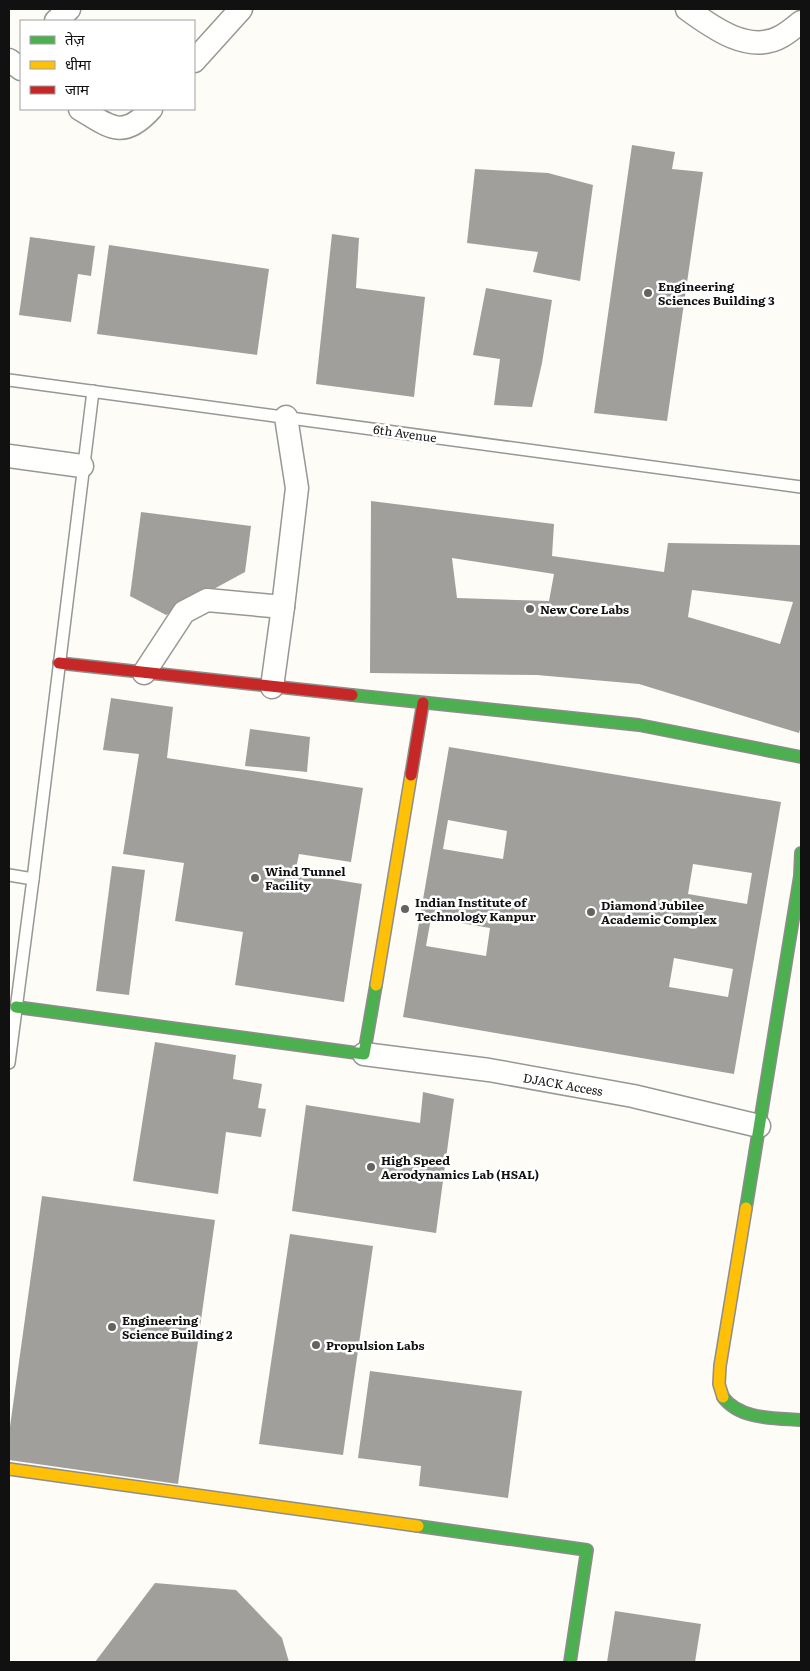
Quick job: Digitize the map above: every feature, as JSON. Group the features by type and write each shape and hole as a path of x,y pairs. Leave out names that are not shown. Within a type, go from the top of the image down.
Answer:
{"street":[{"path":"57,20 69,9"},
{"path":"195,60 240,9"},
{"path":"687,9 709,25 744,41 763,43 781,36 801,22"},
{"path":"9,60 20,68"},
{"path":"82,110 110,127 123,129 142,118 150,110"},
{"path":"272,687 297,488 286,417"},
{"path":"9,456 82,466"},
{"path":"144,673 184,612 207,600 283,607"},
{"path":"60,663 272,687 639,724 801,757"},
{"path":"16,1007 364,1054 423,702"},
{"path":"801,854 800,876 722,1353 720,1390 729,1407 750,1415 801,1420"},
{"name":"DJACK Access","path":"364,1054 509,1074 633,1096 759,1126"},
{"path":"9,1469 587,1550 570,1662"}],"lane":[{"name":"6th Avenue","path":"9,380 801,486"},
{"path":"9,1063 60,663 82,466 93,391"},
{"path":"9,876 33,879"}],"building":[{"name":"Engineering Sciences Building 3","path":"632,145 675,152 672,169 703,172 667,421 594,413"},
{"path":"475,169 548,173 593,185 580,281 533,272 538,252 467,243"},
{"path":"332,234 359,238 356,288 425,297 414,397 316,384"},
{"path":"30,237 95,246 91,276 78,274 71,322 19,315"},
{"path":"109,245 269,269 257,355 97,334"},
{"path":"486,288 552,300 542,363 532,407 494,405 500,359 473,355"},
{"name":"New Core Labs","path":"371,501 554,524 552,556 664,572 668,543 801,545 801,726 799,733 639,684 537,675 370,673","holes":["452,558 554,574 549,601 457,598","692,590 793,602 780,644 688,617"]},
{"path":"141,512 251,526 245,572 166,615 130,596"},
{"name":"Wind Tunnel Facility","path":"111,698 173,707 167,758 363,788 351,862 299,854 295,873 362,884 344,1002 235,985 243,932 175,921 184,863 123,854 139,754 103,750"},
{"path":"250,729 310,737 307,772 245,766"},
{"name":"Diamond Jubilee Academic Complex","path":"449,747 781,802 734,1074 403,1017","holes":["448,820 507,831 503,859 443,849","693,864 752,873 747,904 688,894","431,918 490,928 486,956 426,946","674,958 733,969 728,997 669,987"]},
{"path":"112,866 145,870 129,995 96,991"},
{"path":"155,1042 236,1055 233,1079 262,1084 258,1108 266,1109 261,1137 226,1132 218,1194 133,1181"},
{"name":"High Speed Aerodynamics Lab (HSAL)","path":"423,1092 454,1099 436,1233 292,1211 306,1105 420,1123"},
{"name":"Engineering Science Building 2","path":"42,1196 215,1220 178,1484 9,1460 9,1434"},
{"name":"Propulsion Labs","path":"290,1234 373,1246 343,1455 259,1444"},
{"path":"370,1371 522,1391 508,1498 419,1486 421,1466 358,1458"},
{"path":"155,1583 236,1590 282,1638 289,1662 95,1662"},
{"path":"615,1611 701,1624 695,1662 607,1662"}],"traffic: fast":[{"path":"352,695 639,725 801,757"},
{"path":"746,1208 800,876 801,853"},
{"path":"16,1007 364,1054 376,985"},
{"path":"723,1397 730,1405 748,1414 769,1418 801,1420"},
{"path":"418,1526 587,1550 570,1662"}],"traffic: slow":[{"path":"376,985 411,775"},
{"path":"723,1397 719,1384 720,1366 746,1208"},
{"path":"9,1469 418,1526"}],"traffic: jam":[{"path":"59,663 352,695"},
{"path":"411,775 423,703"}],"place":[{"name":"Engineering Sciences Building 3","path":"648,293"},
{"name":"New Core Labs","path":"530,609"},
{"name":"Wind Tunnel Facility","path":"255,878"},
{"name":"Indian Institute of Technology Kanpur","path":"405,909"},
{"name":"Diamond Jubilee Academic Complex","path":"591,912"},
{"name":"High Speed Aerodynamics Lab (HSAL)","path":"371,1167"},
{"name":"Engineering Science Building 2","path":"112,1327"},
{"name":"Propulsion Labs","path":"316,1345"}]}
